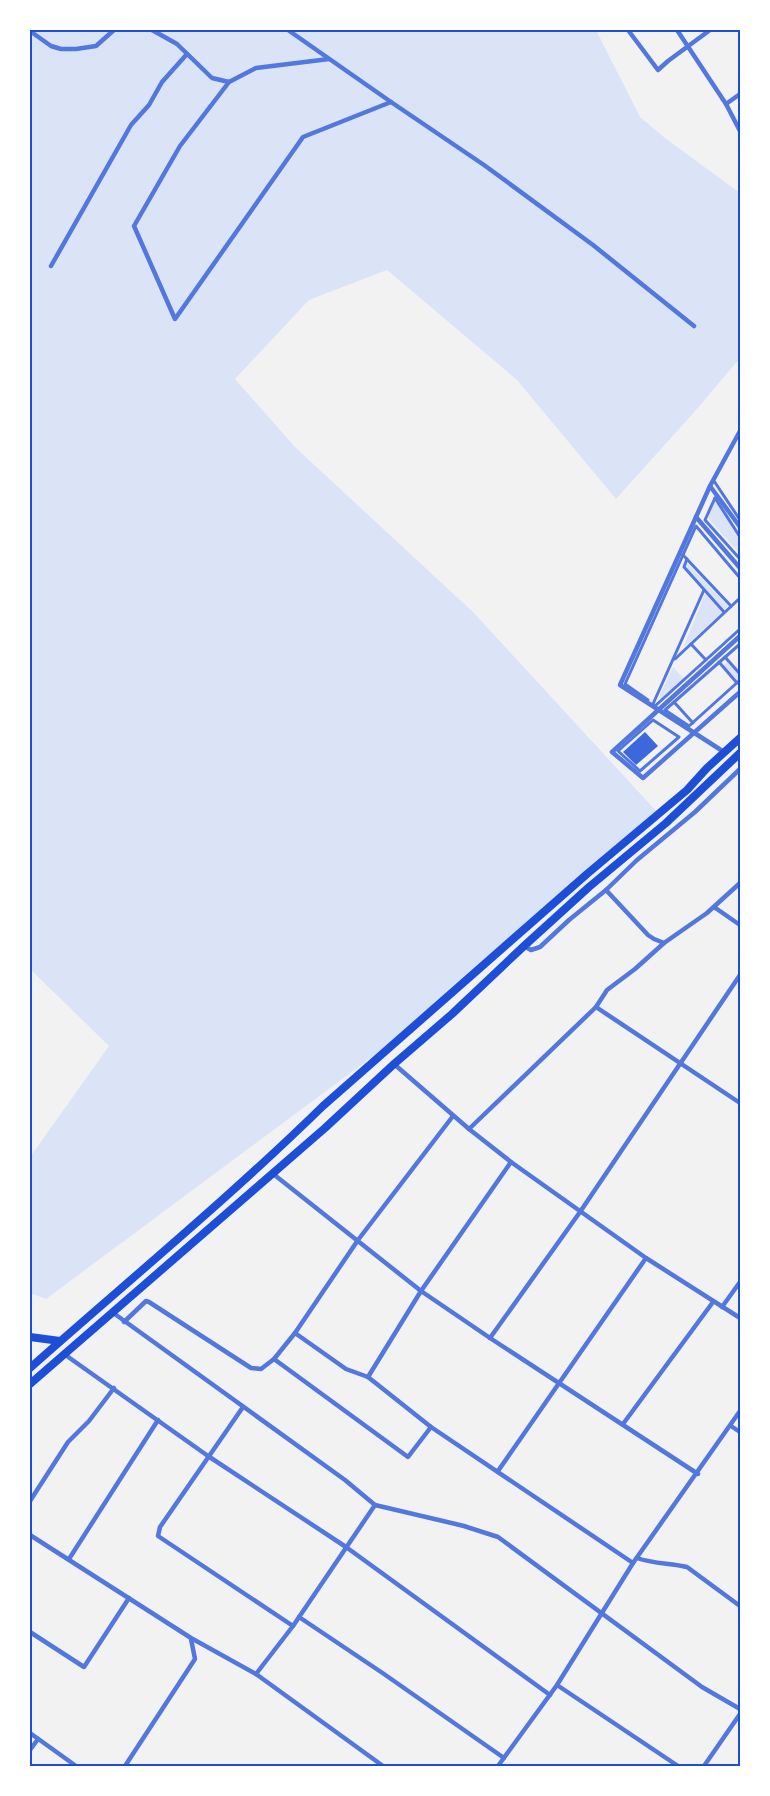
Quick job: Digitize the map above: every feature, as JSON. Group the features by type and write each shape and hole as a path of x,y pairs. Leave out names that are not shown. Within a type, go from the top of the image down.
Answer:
{"main road":[{"path":"30,1368 196,1223 287,1141 322,1106 388,1051 587,874 687,790 740,738"},
{"path":"30,1384 325,1128 394,1064 452,1014 588,887 666,823 740,753"},
{"path":"30,1337 60,1342"}],"street":[{"path":"30,31 51,46 61,49 76,49 96,46 114,30"},
{"path":"152,30 177,44 212,78 229,82"},
{"path":"288,30 484,164 593,246 694,326"},
{"path":"628,30 658,70 688,45 710,30"},
{"path":"678,30 726,104 740,131"},
{"path":"51,266 131,125 149,105 162,82 187,54"},
{"path":"329,59 256,68 229,82 180,146 134,226 175,319 303,137 391,102"},
{"path":"726,104 740,94"},
{"path":"724,752 620,685 710,486 740,431"},
{"path":"714,481 740,520"},
{"path":"710,486 740,527"},
{"path":"740,537 715,498 706,520 740,559"},
{"path":"696,517 740,568"},
{"path":"740,578 696,526 624,684 655,706 740,629"},
{"path":"683,554 731,606"},
{"path":"688,559 684,567 724,612"},
{"path":"653,704 704,590"},
{"path":"673,660 740,598"},
{"path":"740,636 612,752 643,778 740,692"},
{"path":"691,644 706,660"},
{"path":"719,662 738,682 690,726 665,710 719,662 740,644"},
{"path":"725,657 740,674"},
{"path":"674,702 693,723"},
{"path":"653,720 679,736 640,771 618,751 653,720"},
{"path":"524,946 531,950 540,947 606,890 637,860 695,812 740,769"},
{"path":"469,1129 596,1007 607,990 636,969 664,943 714,907 740,883"},
{"path":"606,890 648,935 654,940 664,943"},
{"path":"714,907 740,925"},
{"path":"490,1338 580,1212 740,975"},
{"path":"596,1007 740,1103"},
{"path":"394,1064 453,1116 511,1162 646,1258 740,1318"},
{"path":"124,1322 146,1301 149,1302 251,1368 261,1369 274,1359 295,1333 358,1240 453,1116"},
{"path":"368,1377 421,1291 511,1162"},
{"path":"272,1173 421,1291 698,1474"},
{"path":"498,1471 646,1258"},
{"path":"722,1308 740,1282"},
{"path":"623,1424 713,1302"},
{"path":"112,1312 345,1480 376,1505 464,1526 498,1537 702,1687 740,1708"},
{"path":"295,1333 346,1369 368,1377 431,1426 633,1563"},
{"path":"64,1354 208,1456 346,1547 550,1695"},
{"path":"274,1359 408,1457 431,1426"},
{"path":"30,1501 68,1442 89,1421 114,1388"},
{"path":"243,1407 160,1527 158,1536 293,1626"},
{"path":"498,1766 557,1685 633,1563 698,1474 740,1412"},
{"path":"69,1559 158,1420"},
{"path":"730,1426 740,1432"},
{"path":"256,1674 293,1626 376,1505"},
{"path":"30,1535 191,1638 256,1674 383,1766"},
{"path":"637,1558 650,1563 677,1564 687,1567 740,1606"},
{"path":"30,1632 84,1667 129,1598"},
{"path":"299,1617 504,1758"},
{"path":"125,1766 195,1659 191,1638"},
{"path":"557,1685 678,1766"},
{"path":"704,1766 740,1714"},
{"path":"30,1733 76,1766"},
{"path":"30,1750 38,1739"}],"shaded area":[{"path":"30,30 596,30 640,117 665,138 740,193 740,358 616,499 517,380 387,270 309,300 235,379 296,448 473,612 659,814 411,1028 46,1299 30,1293 30,1157 109,1046 30,969"},
{"path":"715,501 740,540 740,554 708,518"},
{"path":"687,563 728,606 724,610 686,567"},
{"path":"705,594 723,612 683,648"},
{"path":"727,662 740,676 737,681 723,666"},
{"path":"673,667 684,679 662,699 659,697"}],"building":[{"path":"645,732 658,746 636,765 623,752"}]}
